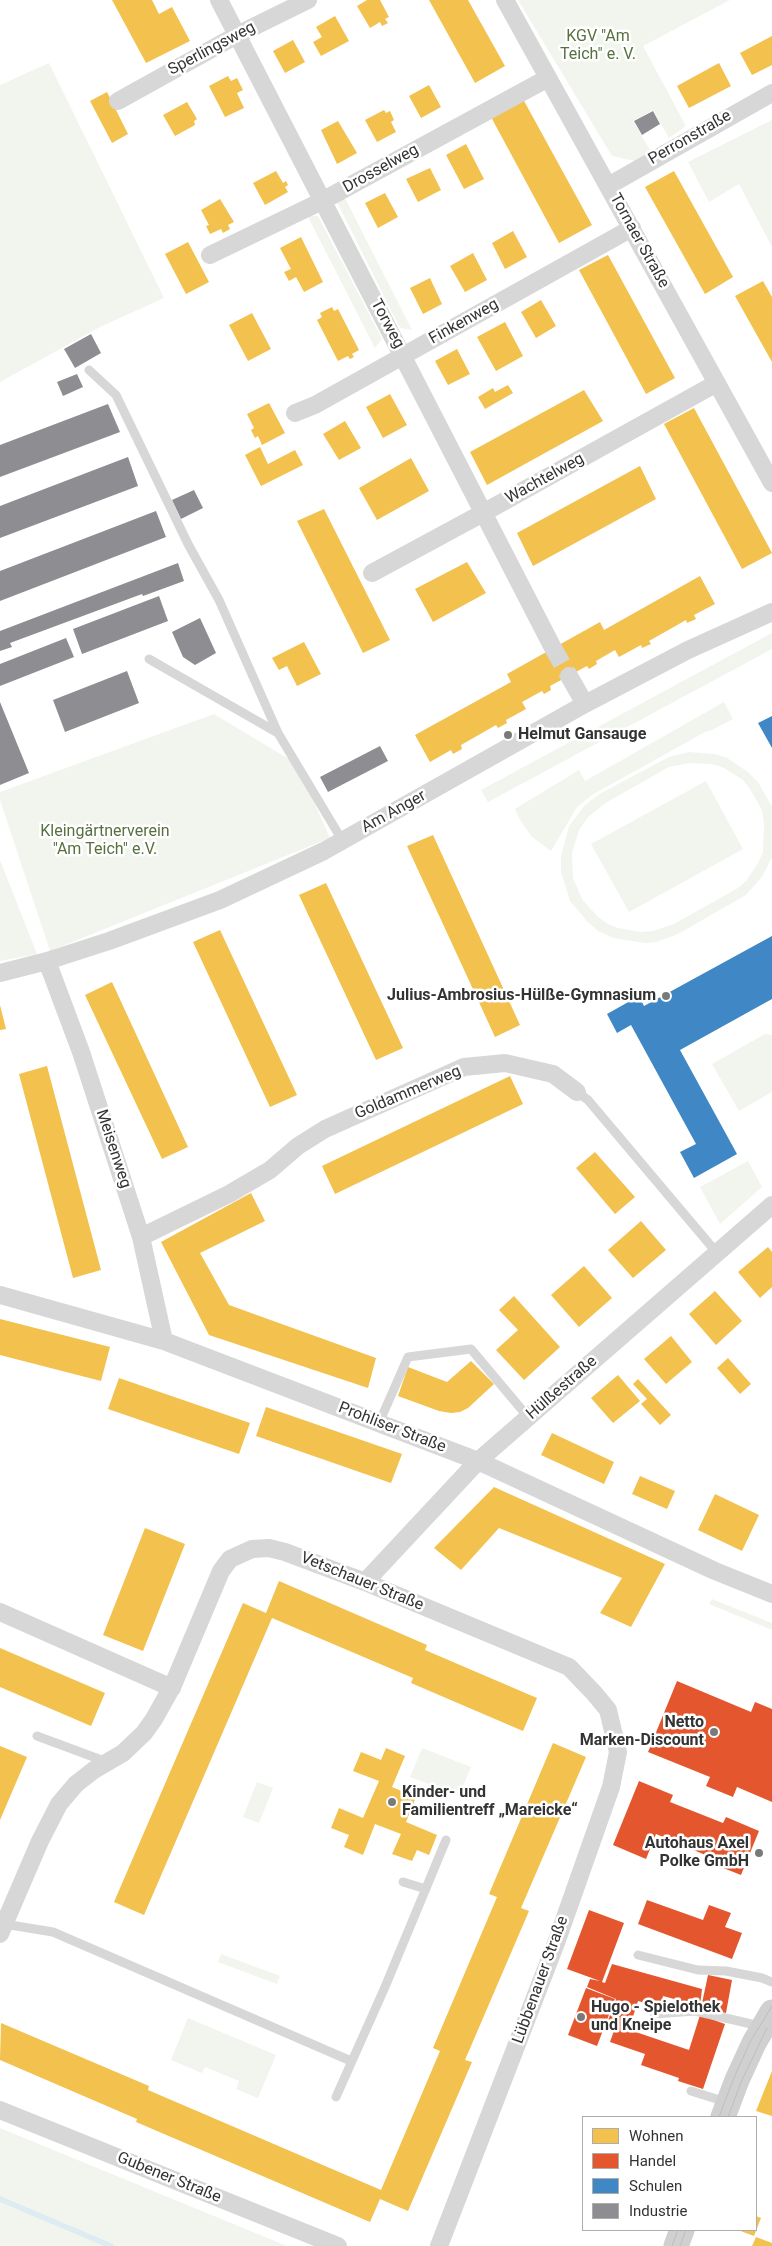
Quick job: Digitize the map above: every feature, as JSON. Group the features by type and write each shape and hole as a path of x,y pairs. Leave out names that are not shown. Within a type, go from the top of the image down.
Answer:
{"street":[{"name":"Torweg","path":"220,0 553,648"},
{"name":"Sperlingsweg","path":"118,101 237,35 308,0"},
{"name":"Tornaer Straße","path":"505,0 772,483"},
{"name":"Drosselweg","path":"210,255 322,201 548,78"},
{"name":"Perronstraße","path":"608,186 772,92"},
{"name":"Finkenweg","path":"295,413 315,405 632,228"},
{"name":"Wachtelweg","path":"372,573 717,383"},
{"name":"Am Anger","path":"0,973 47,961 205,907 342,840 585,704 688,650 772,612"},
{"path":"569,676 585,704"},
{"name":"Meisenweg","path":"47,961 81,1052 141,1237 164,1341"},
{"name":"Goldammerweg","path":"141,1237 229,1194 270,1170 298,1146 325,1129 464,1068 505,1064 553,1074 577,1092"},
{"name":"Hülßestraße","path":"365,1582 478,1461 772,1205"},
{"name":"Prohliser Straße","path":"0,1295 164,1341 478,1461 715,1571 772,1594"},
{"name":"Vetschauer Straße","path":"2,1929 40,1841 59,1804 76,1784 123,1753 144,1733 172,1688 221,1571 230,1559 252,1550 269,1548 308,1560 568,1667 608,1710"},
{"path":"0,1612 172,1688"},
{"name":"Lübbenauer Straße","path":"439,2246 556,1943 611,1787 618,1752 608,1710"},
{"path":"726,2110 737,2080 769,2017"},
{"name":"Gubener Straße","path":"0,2110 338,2246"},
{"path":"676,2246 682,2231"}],"lane":[{"path":"89,370 116,395 188,544 219,600 278,734 342,840"},
{"path":"148,659 278,734"},
{"name":"Goldammerweg","path":"577,1092 588,1100 717,1253"},
{"path":"379,1423 408,1357 471,1349 528,1418"},
{"path":"37,1736 107,1762"},
{"path":"336,2097 385,1987 446,1840"},
{"path":"403,1882 426,1889"},
{"path":"2,1929 53,1932 351,2062"},
{"path":"638,1955 698,1970 726,1971 762,1978 772,1982"},
{"path":"654,2014 695,2011 769,2017"},
{"path":"691,2091 726,2110"}],"green space":[{"name":"KGV \"Am Teich\" e. V.","path":"518,0 730,0 643,46 686,126 669,138 653,110 633,121 651,152 635,161 612,156"},
{"path":"49,63 164,298 100,327 0,382 0,85"},
{"path":"772,120 772,247 739,184 709,202 688,162"},
{"path":"343,194 412,330 400,328 337,202"},
{"path":"307,215 318,216 382,339 375,348"},
{"path":"772,633 772,649 488,802 481,790"},
{"path":"724,702 733,719 705,732 592,795 577,807 551,851 532,837 520,820 515,809 579,770 585,781"},
{"name":"Kleingärtnerverein \"Am Teich\" e.V.","path":"214,714 297,764 330,838 50,951 0,800 0,792"},
{"path":"689,752 715,754 727,758 748,772 758,782 772,807 772,857 762,877 746,895 678,934 656,942 645,943 613,938 598,931 570,901 561,872 561,856 569,826 585,805 601,793 669,757","holes":["690,763 712,764 724,768 743,780 762,810 764,824 763,852 758,863 746,881 738,888 674,924 653,931 640,932 608,924 598,917 582,899 573,878 572,853 579,830 588,817 607,802 669,767"]},
{"path":"706,781 743,849 629,912 591,844"},
{"path":"0,860 37,954 0,961"},
{"path":"765,1034 772,1035 772,1092 739,1111 712,1064"},
{"path":"748,1161 762,1187 720,1224 700,1187"},
{"path":"712,1599 772,1623 772,1630 709,1604"},
{"path":"422,1748 471,1767 459,1796 410,1777"},
{"path":"257,1782 273,1788 259,1823 243,1817"},
{"path":"221,1954 280,1976 277,1984 218,1962"},
{"path":"188,2018 276,2055 258,2098 236,2089 239,2081 205,2067 202,2073 171,2060"},
{"path":"0,2128 287,2246 0,2246"}],"building: Wohnen":[{"path":"112,0 152,0 159,14 172,7 190,41 146,63"},
{"path":"367,0 380,0 389,17 385,19 388,23 382,26 380,22 370,28 357,6"},
{"path":"429,0 468,0 505,66 475,83"},
{"path":"335,16 349,41 321,56 313,42 322,37 316,27"},
{"path":"772,36 772,65 752,75 740,53"},
{"path":"293,40 305,62 285,73 273,51"},
{"path":"719,63 731,86 689,108 677,86"},
{"path":"228,76 231,81 237,78 243,90 237,93 244,108 225,117 209,86"},
{"path":"429,85 441,107 421,118 409,96"},
{"path":"107,92 128,134 112,143 90,101"},
{"path":"523,99 592,225 559,243 491,117"},
{"path":"187,102 197,119 194,121 195,125 175,136 163,115"},
{"path":"384,110 386,113 390,111 394,120 391,122 396,132 377,142 365,120"},
{"path":"338,121 357,153 337,164 321,130"},
{"path":"466,144 484,179 464,189 446,155"},
{"path":"430,168 441,190 418,202 406,179"},
{"path":"276,171 283,183 286,181 288,185 285,187 288,192 265,205 253,183"},
{"path":"674,171 733,277 705,294 645,187"},
{"path":"385,193 398,217 378,228 365,203"},
{"path":"220,199 234,222 228,225 230,229 223,233 221,229 210,234 206,226 209,225 201,210"},
{"path":"513,231 527,257 505,269 492,243"},
{"path":"301,237 323,282 304,292 296,277 289,281 284,272 291,269 280,248"},
{"path":"188,242 209,282 186,294 165,254"},
{"path":"473,253 487,280 465,292 450,266"},
{"path":"608,255 675,378 646,394 579,270"},
{"path":"430,278 442,304 423,314 410,288"},
{"path":"763,281 772,297 772,362 735,296"},
{"path":"541,300 556,326 536,338 521,312"},
{"path":"332,307 334,311 338,309 359,350 352,354 354,357 350,359 348,356 338,361 317,320 322,317 320,313"},
{"path":"252,313 271,349 248,361 229,325"},
{"path":"505,322 523,356 496,371 477,337"},
{"path":"457,349 470,374 448,385 435,361"},
{"path":"508,385 513,393 485,409 478,397 493,388 495,392"},
{"path":"584,390 603,421 487,485 470,452"},
{"path":"390,394 407,425 383,438 366,407"},
{"path":"269,403 285,433 262,445 258,436 255,438 251,430 254,428 247,414"},
{"path":"694,408 772,553 742,569 664,424"},
{"path":"345,421 361,448 339,460 323,434"},
{"path":"260,447 268,464 295,450 303,465 261,486 245,455"},
{"path":"411,458 429,491 377,520 359,488"},
{"path":"640,466 656,499 533,566 517,533"},
{"path":"324,509 390,640 363,653 297,521"},
{"path":"467,562 486,593 433,622 415,589"},
{"path":"700,576 715,604 694,615 696,619 687,623 686,620 649,641 651,644 642,648 641,645 619,657 615,650 596,661 597,664 589,669 587,666 550,686 551,690 544,694 542,691 522,702 526,709 506,720 507,723 498,728 496,725 461,745 462,749 453,754 451,750 430,762 415,735 511,682 507,674 600,622 604,630"},
{"path":"304,642 321,674 297,686 287,666 279,670 272,658"},
{"path":"433,835 520,1025 495,1037 407,846"},
{"path":"326,883 403,1048 376,1060 299,895"},
{"path":"220,930 297,1095 270,1107 193,942"},
{"path":"112,982 188,1147 162,1159 85,995"},
{"path":"0,1005 6,1029 0,1030"},
{"path":"47,1066 101,1270 73,1278 19,1074"},
{"path":"510,1076 523,1104 335,1194 322,1166"},
{"path":"595,1152 635,1197 615,1214 576,1168"},
{"path":"251,1193 265,1221 200,1253 229,1305 376,1358 368,1388 209,1335 161,1242"},
{"path":"641,1221 666,1250 633,1278 608,1250"},
{"path":"768,1247 772,1252 772,1287 760,1298 738,1272"},
{"path":"584,1266 612,1298 579,1327 551,1295"},
{"path":"715,1291 742,1321 716,1345 689,1314"},
{"path":"514,1296 560,1347 524,1380 496,1350 518,1330 499,1310"},
{"path":"0,1319 110,1347 101,1381 0,1355"},
{"path":"671,1336 692,1362 666,1384 644,1359"},
{"path":"728,1358 751,1384 740,1394 717,1368"},
{"path":"471,1361 494,1384 468,1408 460,1412 439,1411 398,1396 408,1367 447,1382"},
{"path":"618,1375 640,1401 613,1423 591,1398"},
{"path":"119,1378 250,1423 239,1454 108,1409"},
{"path":"638,1379 671,1415 660,1425 641,1404 647,1399 633,1384"},
{"path":"266,1407 402,1454 391,1483 256,1436"},
{"path":"552,1433 614,1462 604,1484 541,1455"},
{"path":"640,1476 675,1491 667,1509 632,1494"},
{"path":"494,1487 665,1564 631,1627 600,1613 622,1578 499,1528 461,1570 434,1548"},
{"path":"715,1494 759,1515 742,1551 698,1530"},
{"path":"145,1528 185,1544 143,1651 103,1635"},
{"path":"279,1581 427,1645 425,1650 537,1698 523,1731 411,1683 413,1678 272,1618 144,1915 114,1902 243,1603 266,1613"},
{"path":"0,1648 105,1693 91,1726 0,1687"},
{"path":"553,1743 586,1757 521,1908 529,1911 465,2060 472,2062 408,2211 380,2199 370,2222 136,2122 137,2119 0,2060 1,2023 149,2086 148,2090 381,2190 440,2051 433,2048 497,1897 489,1894"},
{"path":"0,1746 27,1757 0,1820"},
{"name":"Kinder- und Familientreff „Mareicke“","path":"386,1748 405,1756 392,1787 416,1797 406,1822 437,1835 429,1855 417,1850 412,1861 392,1854 401,1834 375,1824 363,1855 344,1847 349,1835 331,1828 339,1808 363,1818 379,1781 353,1771 361,1752 381,1760"},
{"path":"772,2071 772,2116 756,2111"},
{"path":"757,2216 761,2218 757,2228"},
{"path":"741,2231 756,2231 754,2236"},
{"path":"756,2237 772,2243 772,2246 752,2246"}],"building: Handel":[{"name":"Netto Marken-Discount","path":"677,1681 751,1712 755,1702 772,1709 772,1802 737,1787 733,1797 706,1786 710,1777 648,1752"},
{"path":"639,1781 673,1795 670,1802 723,1823 726,1817 759,1831 741,1875 708,1862 710,1857 656,1834 646,1859 613,1845"},
{"path":"647,1900 703,1920 709,1905 731,1913 725,1927 742,1933 732,1959 638,1924"},
{"path":"589,1910 624,1923 602,1982 605,1983 612,1964 702,1989 700,2006 663,1996 661,2007 638,2001 629,2029 618,2026 689,2050 700,2015 725,2024 703,2089 678,2081 679,2078 641,2065 645,2054 610,2042 616,2025 607,2023 616,1999 587,1987 590,1979 600,1981 567,1969"},
{"path":"708,1975 732,1980 726,2013 701,2008"},
{"path":"586,1988 615,1999 597,2046 568,2035"}],"building: Schulen":[{"path":"772,716 772,748 758,723"},
{"path":"772,936 772,999 680,1050 737,1154 694,1178 680,1152 696,1144 631,1025 617,1033 607,1014 639,996 644,1006"}],"building: Industrie":[{"path":"653,111 660,124 642,135 634,121"},
{"path":"91,334 101,353 75,368 64,349"},
{"path":"77,374 83,387 63,396 57,382"},
{"path":"108,404 120,432 0,477 0,445"},
{"path":"128,457 138,486 0,538 0,506"},
{"path":"194,490 203,508 181,519 172,500"},
{"path":"156,511 166,537 0,601 0,571"},
{"path":"178,563 184,581 143,596 142,594 10,643 12,647 0,651 0,631"},
{"path":"159,596 168,621 82,654 73,629"},
{"path":"200,618 216,653 195,665 183,657 172,632"},
{"path":"66,638 74,657 0,686 0,664"},
{"path":"127,671 139,703 65,732 53,700"},
{"path":"0,702 29,773 0,785"},
{"path":"380,746 388,761 328,792 320,777"}],"waterway":[{"path":"0,2199 111,2246"}],"tunnel":[{"path":"553,648 569,676"}],"tram line":[{"path":"719,2116 750,2042 772,2006"},
{"path":"728,2116 742,2080 767,2028"},
{"path":"672,2246 678,2231"},
{"path":"680,2246 686,2231"}],"place":[{"name":"Helmut Gansauge","path":"508,735"},
{"name":"Julius-Ambrosius-Hülße-Gymnasium","path":"666,996"},
{"name":"Netto Marken-Discount","path":"714,1732"},
{"name":"Kinder- und Familientreff „Mareicke“","path":"392,1802"},
{"name":"Autohaus Axel Polke GmbH","path":"759,1853"},
{"name":"Hugo - Spielothek und Kneipe","path":"581,2017"}]}
